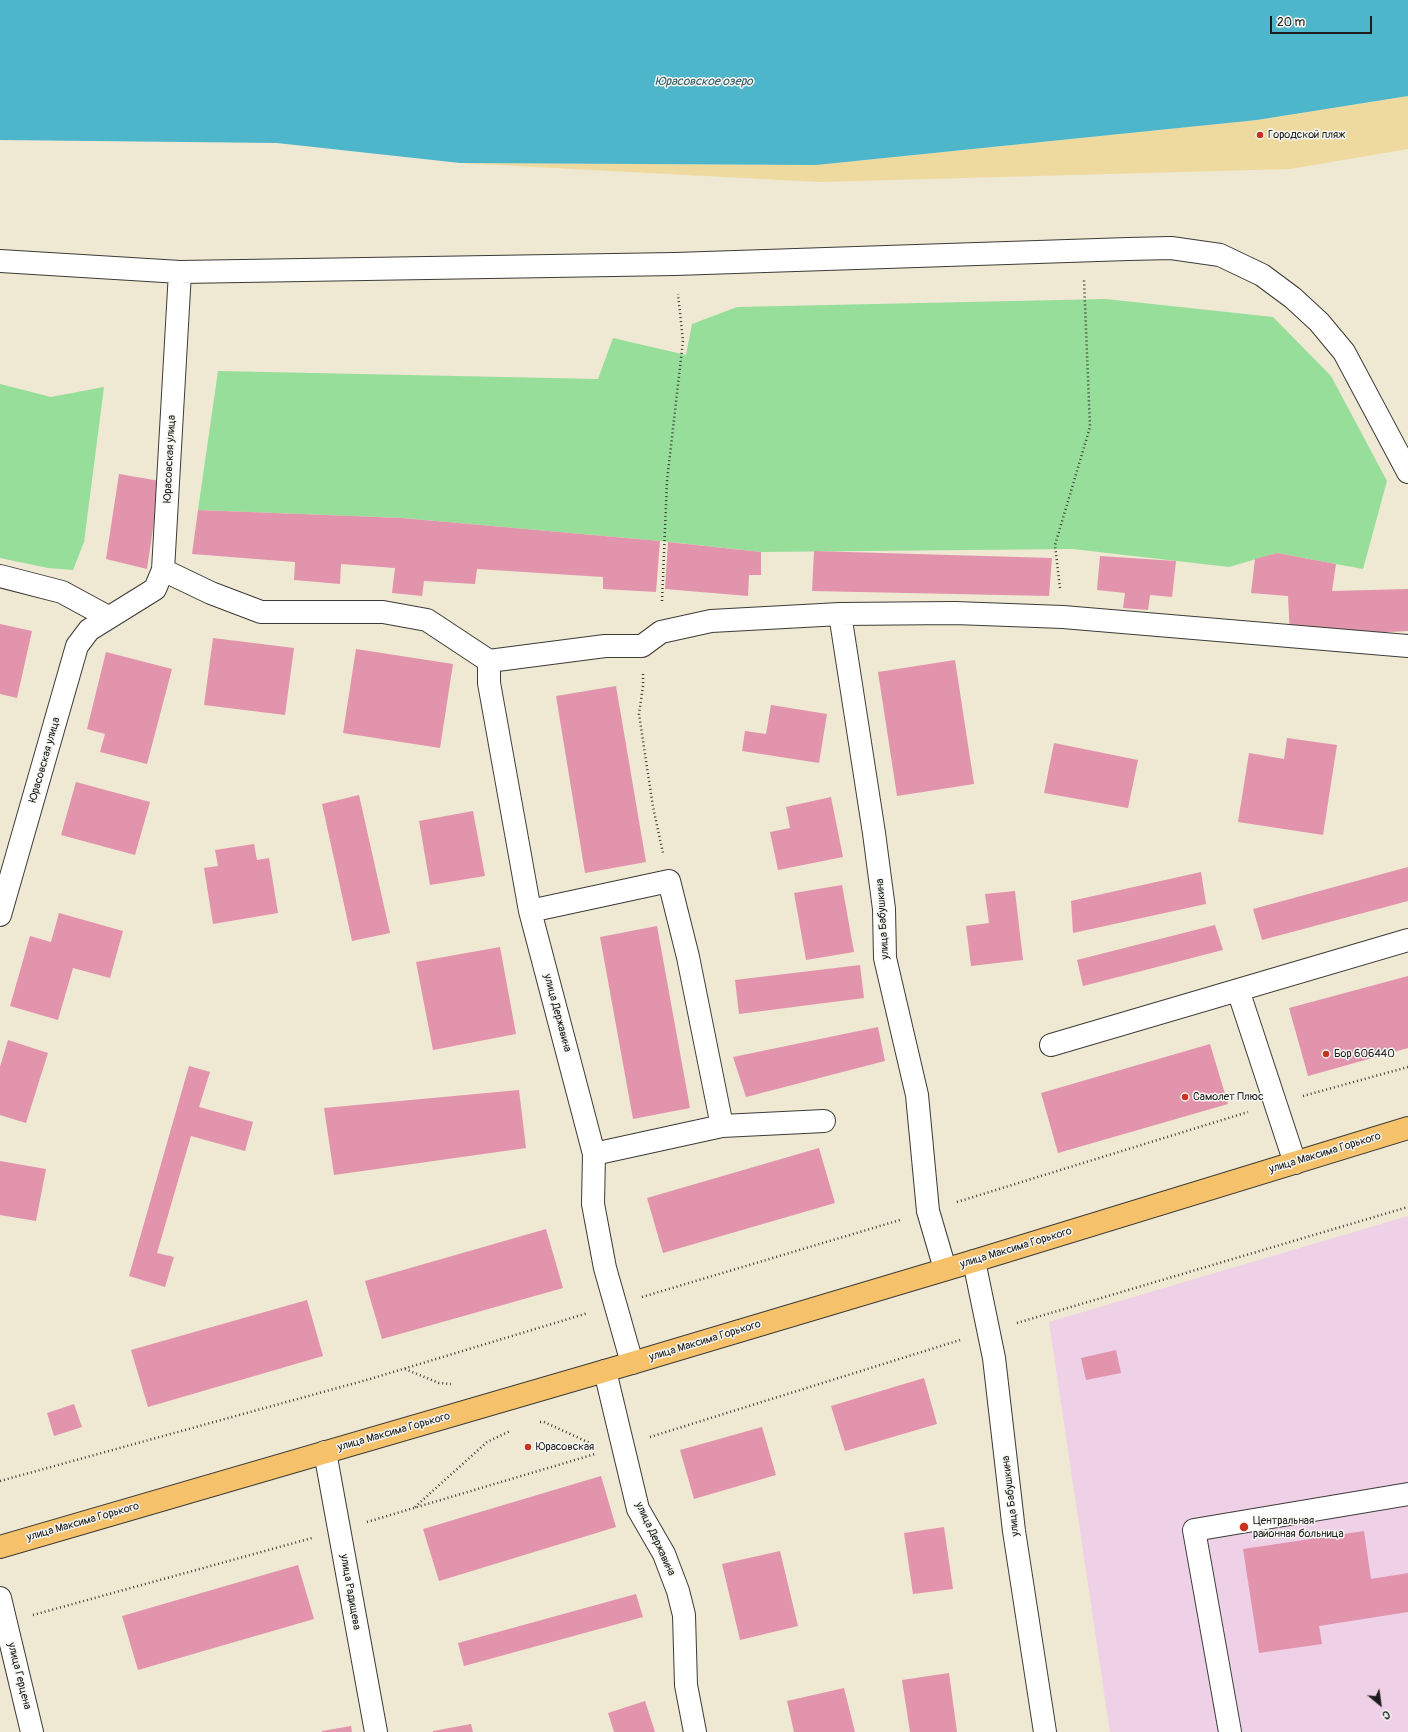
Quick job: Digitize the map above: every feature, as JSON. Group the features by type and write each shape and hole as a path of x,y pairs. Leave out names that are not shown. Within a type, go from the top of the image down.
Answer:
{"main road":[{"name":"улица Максима Горького","path":"0,1547 473,1410 945,1270 1408,1128"}],"street":[{"path":"0,261 180,272 675,264 1171,248 1220,255 1262,275 1293,298 1319,322 1344,352 1408,472"},
{"name":"Юрасовская улица","path":"0,915 77,646 89,630 155,589 163,570 180,272"},
{"path":"163,570 211,593 261,612 383,612 427,620 489,661 606,646 642,646 661,632 711,621 840,614 955,613 1063,617 1408,646"},
{"path":"0,576 62,592 108,617"},
{"name":"улица Бабушкина","path":"840,614 874,833 884,909 884,958 917,1095 928,1211 945,1270"},
{"name":"улица Державина","path":"489,661 489,683 530,911 594,1154 593,1204 605,1268 632,1363"},
{"path":"530,911 669,881 688,957 722,1126"},
{"path":"1052,1045 1408,940"},
{"path":"1238,990 1295,1163"},
{"path":"594,1154 722,1126 824,1121"},
{"name":"улица Бабушкина","path":"974,1261 994,1358 1014,1531 1045,1732"},
{"name":"улица Державина","path":"605,1371 615,1448 638,1509 664,1554 678,1591 684,1615 686,1686 695,1732"},
{"name":"улица Радищева","path":"325,1452 376,1732"},
{"path":"1230,1732 1194,1530 1408,1494"},
{"name":"улица Герцена","path":"0,1598 32,1732"}],"path":[{"path":"1063,617 1055,545 1090,427 1083,250"},
{"path":"661,632 667,481 683,341 675,264"},
{"path":"642,646 643,686 639,714 652,807 669,881"},
{"path":"0,1481 405,1369 1276,1104 1408,1067"},
{"path":"6,1623 339,1530 615,1448 989,1331 1408,1207"},
{"path":"405,1369 439,1383 457,1384"},
{"path":"537,1422 544,1422 615,1448"},
{"path":"413,1508 487,1442 512,1430"}],"shaded area":[{"name":"Центральная районная больница","path":"1408,1216 1408,1732 1110,1732 1049,1322"}],"green space":[{"path":"1106,299 1273,317 1331,376 1387,481 1363,569 1277,553 1229,567 1073,549 761,552 660,541 402,518 198,510 218,371 598,379 613,338 686,355 692,324 737,307"},
{"path":"0,384 51,397 104,387 84,542 73,570 48,568 0,558"}],"sand":[{"name":"Городской пляж","path":"1408,96 1408,149 1290,169 819,182 460,163 816,165 1257,120"}],"water":[{"name":"Юрасовское озеро","path":"0,0 1408,0 1408,96 1257,120 816,165 460,163 277,143 0,140"}],"building":[{"path":"119,474 160,481 147,569 106,559"},
{"path":"198,510 402,518 660,541 656,592 603,589 603,577 477,569 475,584 424,581 422,596 392,593 395,568 341,564 340,584 294,580 295,562 192,554"},
{"path":"668,542 761,552 761,575 749,575 748,596 665,589"},
{"path":"814,551 1052,558 1049,596 812,591"},
{"path":"1277,553 1336,564 1332,591 1408,589 1408,631 1290,637 1288,596 1251,593 1255,559"},
{"path":"1100,556 1176,561 1172,597 1150,595 1148,610 1123,608 1125,593 1097,590"},
{"path":"0,624 32,631 17,698 0,694"},
{"path":"213,638 294,648 285,715 204,705"},
{"path":"356,649 453,664 440,748 343,733"},
{"path":"106,652 172,669 147,764 100,752 105,734 87,729"},
{"path":"955,660 974,784 897,796 878,672"},
{"path":"616,686 646,862 585,873 556,696"},
{"path":"771,705 827,714 819,763 742,751 745,731 766,734"},
{"path":"1287,738 1337,745 1323,835 1238,822 1249,753 1284,759"},
{"path":"1054,743 1138,760 1128,808 1044,793"},
{"path":"76,782 150,802 135,855 61,835"},
{"path":"359,795 390,933 352,941 322,804"},
{"path":"831,797 843,857 778,870 770,832 790,828 786,807"},
{"path":"473,811 485,876 430,885 419,821"},
{"path":"254,844 257,860 269,858 278,913 213,924 204,868 218,866 215,850"},
{"path":"1408,867 1408,901 1262,940 1253,909"},
{"path":"1201,872 1206,904 1073,933 1071,901"},
{"path":"842,885 854,952 806,960 794,893"},
{"path":"1015,891 1023,960 971,966 966,926 989,923 985,894"},
{"path":"59,913 123,931 110,978 73,968 58,1020 10,1006 30,936 51,942"},
{"path":"1215,925 1223,950 1083,986 1077,960"},
{"path":"657,926 690,1108 633,1119 600,937"},
{"path":"500,947 516,1034 433,1050 416,962"},
{"path":"860,965 864,998 739,1014 735,980"},
{"path":"1408,976 1408,1048 1308,1076 1289,1008"},
{"path":"878,1027 885,1061 746,1097 733,1057"},
{"path":"8,1040 48,1053 26,1123 0,1115 0,1067"},
{"path":"1210,1044 1228,1104 1058,1153 1041,1093"},
{"path":"189,1066 210,1072 199,1107 253,1122 245,1151 191,1136 157,1253 174,1257 165,1287 129,1276"},
{"path":"519,1090 526,1148 334,1175 324,1108"},
{"path":"819,1148 835,1203 663,1253 647,1198"},
{"path":"0,1161 46,1169 36,1221 0,1215"},
{"path":"546,1229 563,1288 382,1339 365,1281"},
{"path":"307,1300 323,1356 148,1407 131,1350"},
{"path":"1116,1350 1121,1373 1086,1380 1081,1358"},
{"path":"924,1378 937,1424 845,1451 831,1406"},
{"path":"74,1404 82,1427 54,1436 47,1413"},
{"path":"762,1427 776,1475 694,1499 680,1450"},
{"path":"601,1476 616,1527 439,1581 423,1529"},
{"path":"944,1527 953,1589 913,1594 904,1533"},
{"path":"1364,1531 1371,1579 1408,1573 1408,1612 1319,1626 1322,1644 1259,1653 1243,1549"},
{"path":"780,1551 798,1626 740,1640 722,1564"},
{"path":"298,1565 314,1619 138,1670 122,1616"},
{"path":"636,1594 643,1617 464,1666 458,1643"},
{"path":"949,1673 957,1732 910,1732 902,1680"},
{"path":"844,1688 855,1732 794,1732 787,1701"},
{"path":"645,1701 655,1732 614,1732 608,1713"},
{"path":"471,1724 473,1732 433,1732 433,1731"},
{"path":"351,1726 352,1732 322,1732 322,1731"}],"place":[{"name":"Городской пляж","path":"1260,135"},
{"name":"Бор 606440","path":"1326,1054"},
{"name":"Самолет Плюс","path":"1185,1097"},
{"name":"Юрасовская","path":"528,1447"},
{"name":"Центральная районная больница","path":"1244,1527"}]}
